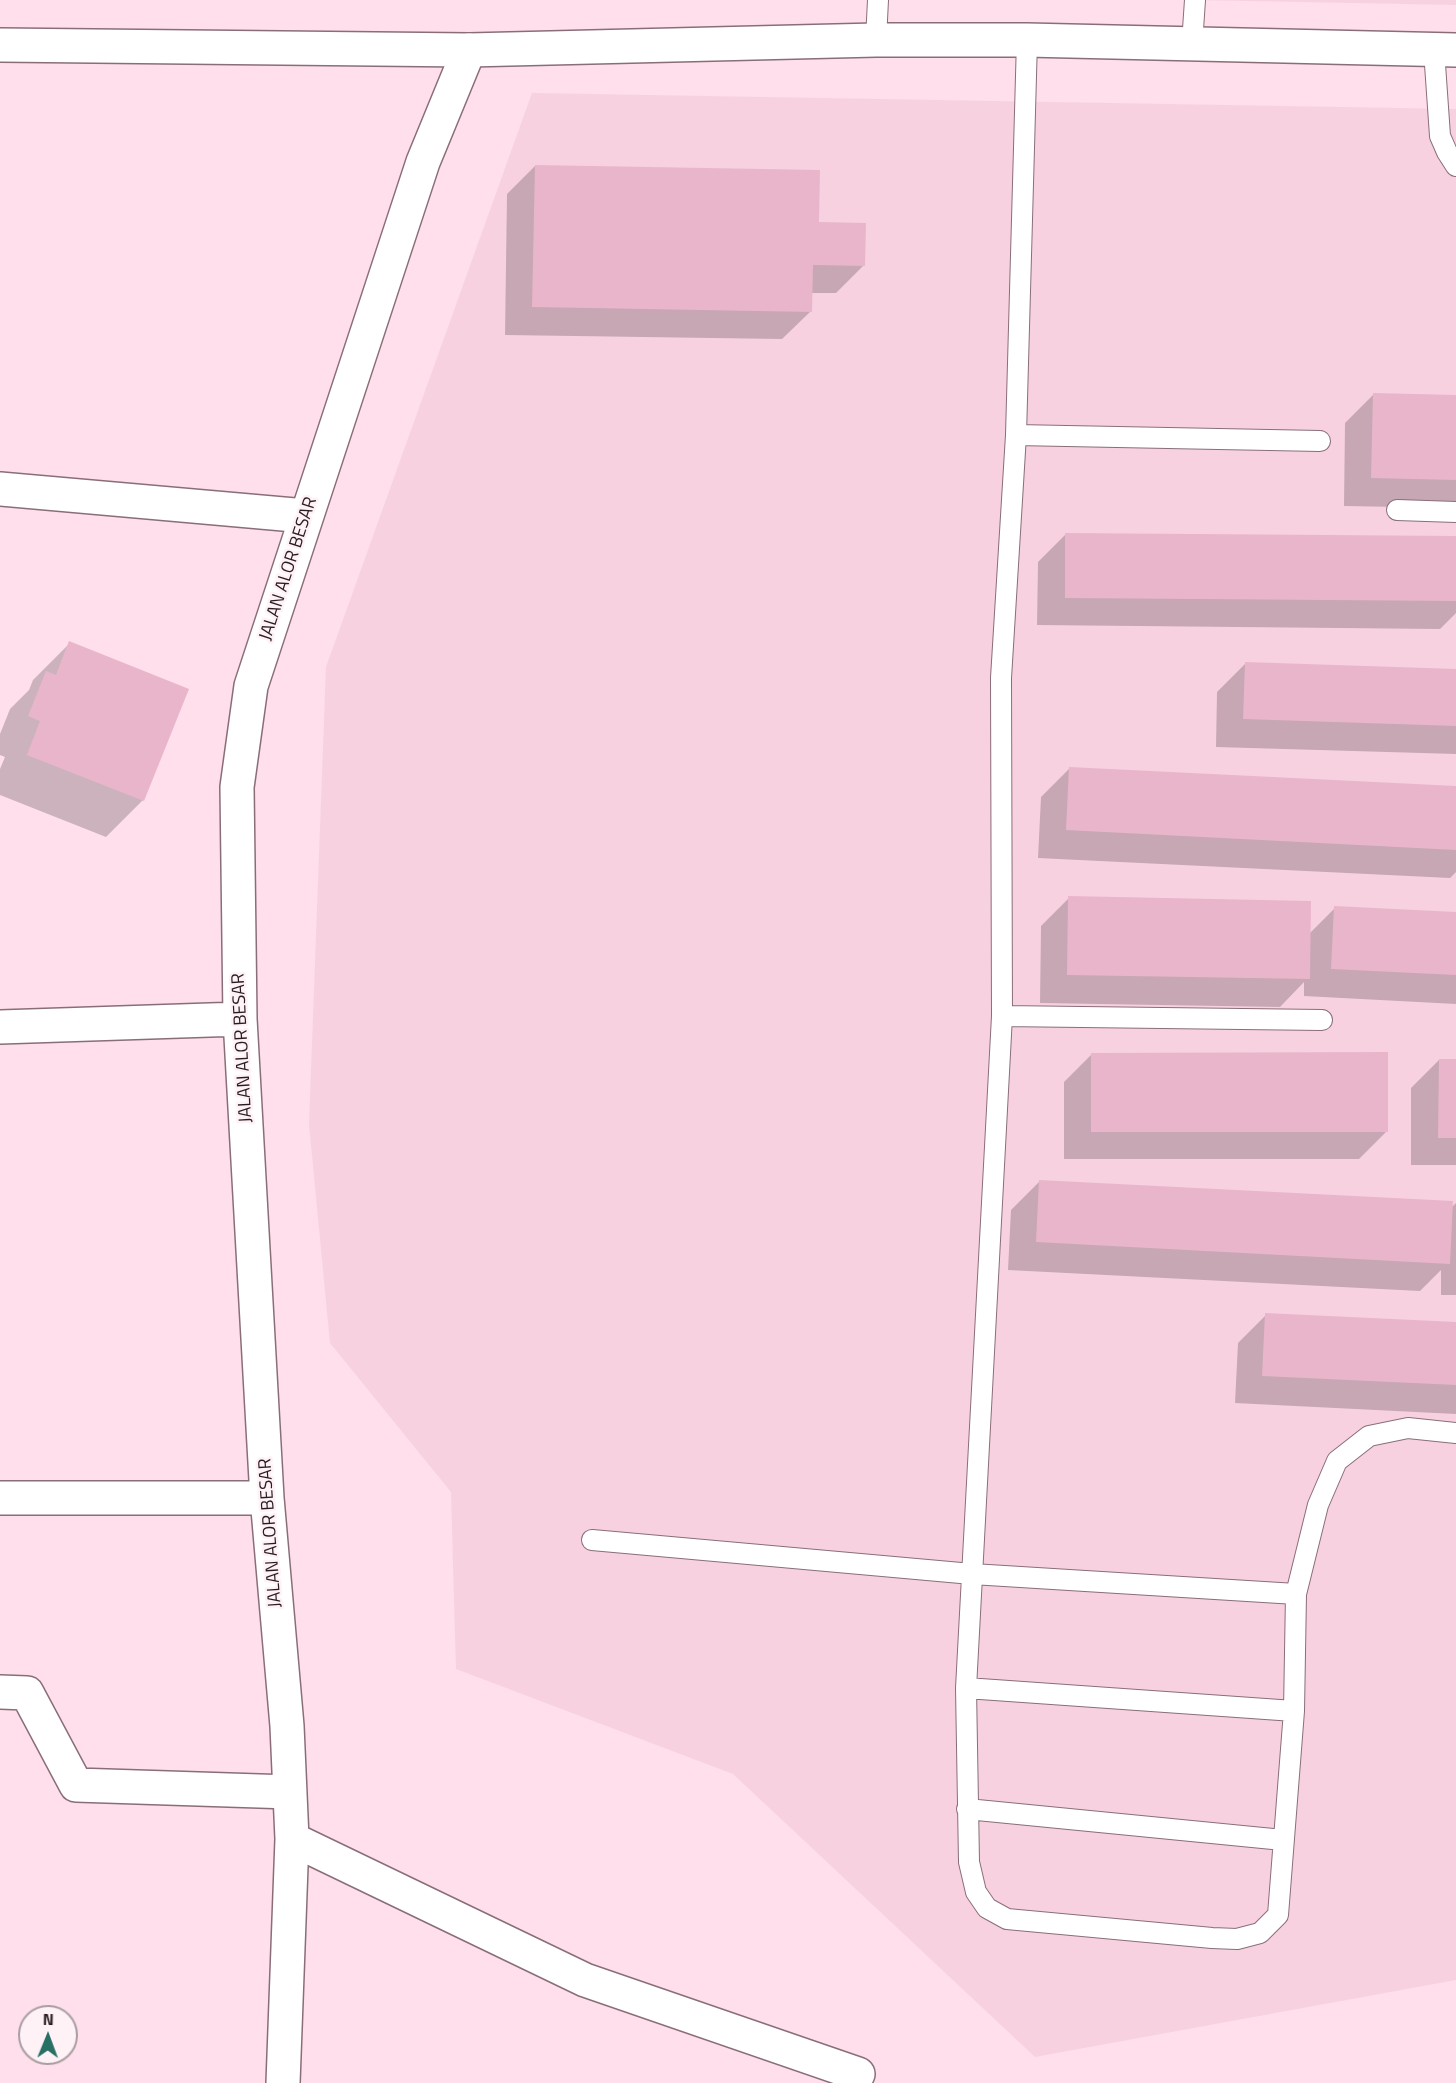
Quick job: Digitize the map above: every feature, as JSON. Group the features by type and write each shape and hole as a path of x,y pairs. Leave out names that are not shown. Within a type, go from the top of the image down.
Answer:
{"street":[{"path":"0,45 469,50 876,40 1027,40 1445,50"},
{"name":"JALAN ALOR BESAR","path":"283,2083 292,1839 286,1726 267,1498 240,1019 237,787 250,686 423,162 469,50"},
{"path":"0,489 306,516"},
{"path":"0,1027 240,1019"},
{"path":"0,1498 267,1498"},
{"path":"0,1692 27,1693 76,1785 290,1792"},
{"path":"292,1839 585,1980 858,2074"}],"lane":[{"path":"876,40 878,0"},
{"path":"1192,44 1195,0"},
{"path":"1027,40 1016,435 1001,678 1002,1016 966,1688 969,1862 976,1892 987,1908 1007,1919 1237,1939 1260,1933 1278,1915 1291,1770 1296,1594 1318,1505 1337,1461 1369,1436 1408,1428 1456,1433"},
{"path":"1445,50 1440,136 1456,166"},
{"path":"1016,435 1320,441"},
{"path":"1396,510 1456,512"},
{"path":"1002,1016 1322,1020"},
{"path":"592,1540 972,1574 1296,1594"},
{"path":"966,1688 1294,1711"},
{"path":"967,1809 1283,1840"}],"shaded area":[{"path":"1195,0 1456,0 1456,5"},
{"path":"532,93 1456,109 1456,1980 1035,2057 733,1774 456,1669 451,1492 330,1343 309,1124 326,667"}],"building":[{"path":"535,165 820,170 819,222 866,223 865,266 813,265 812,312 532,307"},
{"path":"1373,393 1456,395 1456,480 1371,478"},
{"path":"1065,533 1456,536 1456,601 1065,598"},
{"path":"69,641 189,689 144,801 27,755 40,721 28,716 46,671 56,675"},
{"path":"1245,662 1456,669 1456,726 1243,719"},
{"path":"1069,767 1456,786 1456,850 1066,830"},
{"path":"1068,896 1311,901 1310,979 1067,975"},
{"path":"1334,906 1456,912 1456,975 1331,969"},
{"path":"1388,1052 1388,1132 1091,1132 1091,1053"},
{"path":"1439,1059 1456,1059 1456,1138 1438,1138"},
{"path":"1039,1180 1453,1201 1450,1264 1036,1242"},
{"path":"1265,1313 1456,1322 1456,1385 1262,1376"}]}
